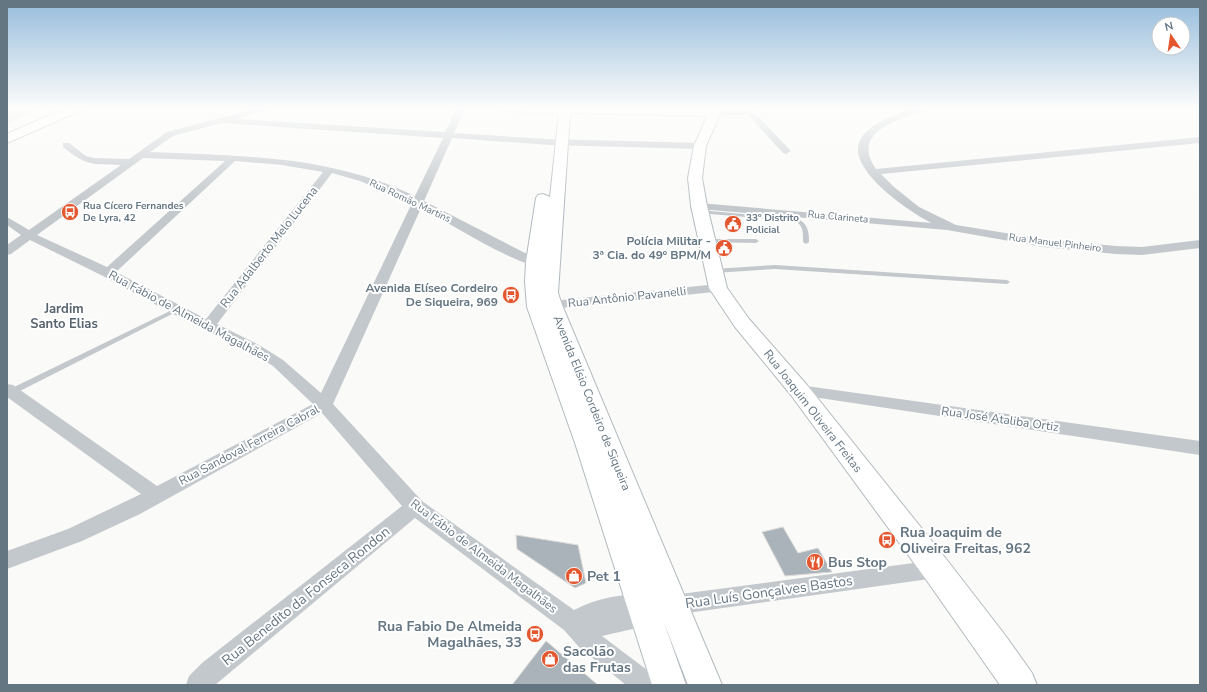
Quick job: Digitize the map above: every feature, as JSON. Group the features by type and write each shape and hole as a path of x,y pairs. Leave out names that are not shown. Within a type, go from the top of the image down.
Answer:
{"main road":[{"name":"Rua Joaquim Oliveira Freitas","path":"703,140 700,146 695,178 699,209 715,280 742,323 799,390 936,569 1020,685"},
{"name":"Avenida Elísio Cordeiro de Siqueira","path":"556,142 543,262 549,293 544,306 654,608 705,685"},
{"name":"Avenida Elísio Cordeiro de Siqueira","path":"544,306 564,338 596,411 654,608 669,685"}],"street":[{"path":"7,251 161,140"},
{"name":"Rua Sandoval Ferreira Cabral","path":"7,560 75,535 133,508 324,405 446,140"},
{"path":"530,140 700,146"},
{"path":"777,140 786,152"},
{"name":"Rua Manuel Pinheiro","path":"866,140 863,149 867,162 873,172 901,198 916,209 953,228 1043,243 1116,250 1142,251 1200,244"},
{"path":"873,172 1197,140"},
{"path":"1182,142 1200,148"},
{"path":"66,145 83,158 93,161 132,162"},
{"name":"Rua Romão Martins","path":"141,155 288,163 330,169 371,182 417,202 505,248 543,262"},
{"path":"108,273 232,159"},
{"name":"Rua Adalberto Melo Lucena","path":"208,326 330,169"},
{"name":"Rua Clarineta","path":"699,209 910,223 953,228"},
{"path":"910,223 922,219 916,209"},
{"name":"Rua Fábio de Almeida Magalhães","path":"7,220 29,235 108,273 176,310 254,348 278,362 324,405 415,507 572,622 594,626 654,608"},
{"name":"Rua Antônio Pavanelli","path":"544,306 715,280"},
{"path":"9,390 156,495"},
{"name":"Rua José Ataliba Ortiz","path":"799,390 1200,448"},
{"name":"Rua Benedito da Fonseca Rondon","path":"198,685 211,672 415,507"},
{"name":"Rua Luís Gonçalves Bastos","path":"654,608 936,569"},
{"path":"572,622 587,639 646,685"}],"lane":[{"path":"699,209 796,220 802,222 806,228 806,242"},
{"path":"706,241 756,241"},
{"path":"715,280 775,267 1007,282"},
{"path":"9,390 176,310"}],"building":[{"path":"783,527 798,553 818,548 832,572 785,576 762,532"},
{"path":"516,535 578,545 586,583 575,588 517,549"},
{"name":"Sacolão das Frutas","path":"546,641 598,685 512,685"}],"place":[{"name":"Rua Cícero Fernandes De Lyra, 42","path":"70,212"},
{"name":"33º Distrito Policial","path":"733,224"},
{"name":"Polícia Militar - 3ª Cia. do 49º BPM/M","path":"724,248"},
{"name":"Avenida Elíseo Cordeiro De Siqueira, 969","path":"511,295"},
{"name":"Rua Joaquim de Oliveira Freitas, 962","path":"887,540"},
{"name":"Bus Stop","path":"815,562"},
{"name":"Pet 1","path":"574,576"},
{"name":"Rua Fabio De Almeida Magalhães, 33","path":"535,634"},
{"name":"Sacolão das Frutas","path":"550,659"}],"district":[{"name":"Jardim Santo Elias","path":"64,316"}]}
